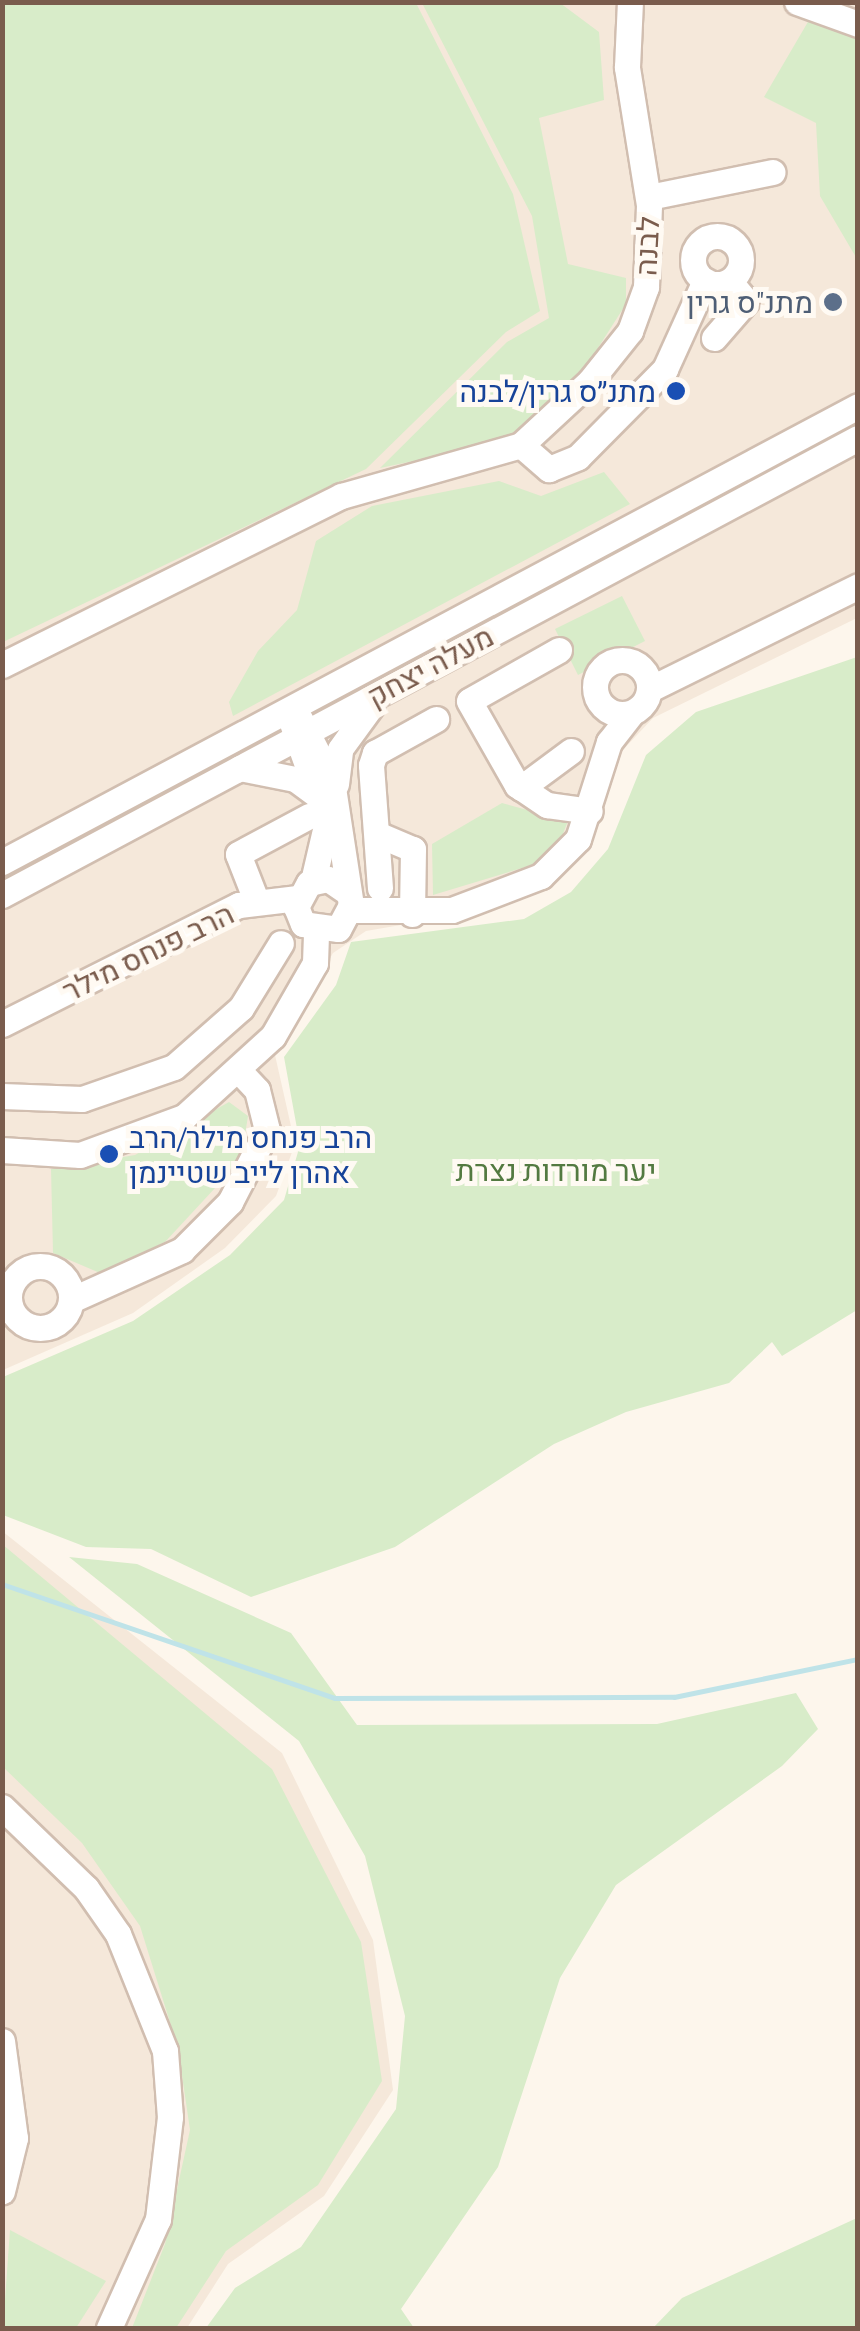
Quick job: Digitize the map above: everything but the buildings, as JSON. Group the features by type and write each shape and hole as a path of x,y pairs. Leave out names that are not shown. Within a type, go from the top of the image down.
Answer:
{"street":[{"name":"לבנה","path":"521,444 630,332 646,287 649,197 626,66 630,2"},
{"path":"797,2 858,24"},
{"path":"649,197 773,172"},
{"path":"2,666 342,496 521,444 549,469 578,458 665,369 717,281 746,301 714,338"},
{"name":"מעלה יצחק","path":"2,862 858,406"},
{"name":"מעלה יצחק","path":"2,895 858,438"},
{"path":"306,889 412,914 515,892 560,860 590,811 604,757 650,689 858,586"},
{"path":"559,650 469,701 521,788 547,805 590,811"},
{"path":"604,757 597,677 617,660 642,668 650,689"},
{"path":"290,708 302,735 321,804 348,901 338,930 316,932 298,916 326,838 321,804 340,749 384,691"},
{"path":"600,703 632,713"},
{"path":"380,888 375,753 436,719"},
{"path":"521,788 571,752"},
{"path":"240,768 295,779 321,804"},
{"path":"256,900 238,854 321,804"},
{"path":"377,834 413,849 412,914"},
{"name":"הרב פנחס מילר","path":"2,1024 256,900 306,889"},
{"path":"2,1150 80,1155 117,1146 184,1117 240,1073 295,1005 315,963 316,932"},
{"path":"2,1096 82,1100 174,1067 241,1008 281,943"},
{"path":"71,1300 61,1274 40,1265 13,1281 6,1303 20,1321 42,1328 62,1319 71,1300 182,1250 230,1202 266,1130 257,1090 240,1073"},
{"path":"2,1807 118,1934 165,2052 168,2168 158,2220 109,2328"},
{"path":"2,2040 15,2138 2,2191"}],"shaded area":[{"path":"3,3 857,3 857,618 653,718 620,753 583,852 548,883 494,909 366,931 333,953 275,1055 295,1144 276,1196 225,1248 133,1313 3,1370"},
{"path":"2,1531 282,1753 373,1940 393,2090 324,2196 228,2264 187,2328 3,2328"}],"green space":[{"path":"3,2 416,3 513,194 540,311 506,332 366,469 3,642"},
{"path":"422,3 560,3 599,32 604,100 539,118 568,264 626,278 626,304 568,395 522,430 491,445 380,468 507,342 549,318 532,216"},
{"path":"812,15 857,34 857,259 820,196 816,123 764,97"},
{"path":"604,472 630,504 233,716 229,702 258,651 297,610 316,541 372,506 499,481 541,496"},
{"path":"622,596 645,641 578,675 555,629"},
{"name":"יער מורדות נצרת","path":"857,657 857,1310 782,1356 772,1342 729,1383 626,1412 554,1444 395,1547 251,1597 151,1549 86,1547 3,1515 3,1377 133,1321 230,1255 284,1200 300,1145 284,1057 336,985 351,942 524,919 571,892 608,849 646,755 696,712"},
{"path":"502,803 568,821 559,844 545,861 433,895 432,844"},
{"path":"229,1102 248,1116 241,1160 165,1242 100,1273 53,1253 51,1169 135,1155"},
{"path":"2,1544 272,1769 361,1942 382,2081 318,2185 226,2251 176,2328 132,2328 165,2244 190,2130 178,2048 140,1926 82,1843 3,1767"},
{"path":"69,1557 137,1564 291,1633 357,1725 657,1724 796,1693 818,1729 782,1766 616,1885 560,1978 498,2167 401,2309 414,2328 206,2328 235,2288 301,2247 396,2109 405,2016 365,1856 299,1741"},
{"path":"857,2218 857,2328 653,2328 682,2298"},
{"path":"10,2230 106,2281 76,2328 3,2328"}],"waterway":[{"path":"2,1584 335,1698 674,1697 858,1659"}],"place":[{"name":"מתנ\"ס גרין","path":"833,302"},
{"name":"מתנ״ס גרין/לבנה","path":"676,391"},
{"name":"הרב פנחס מילר/הרב אהרן לייב שטיינמן","path":"109,1154"}]}
